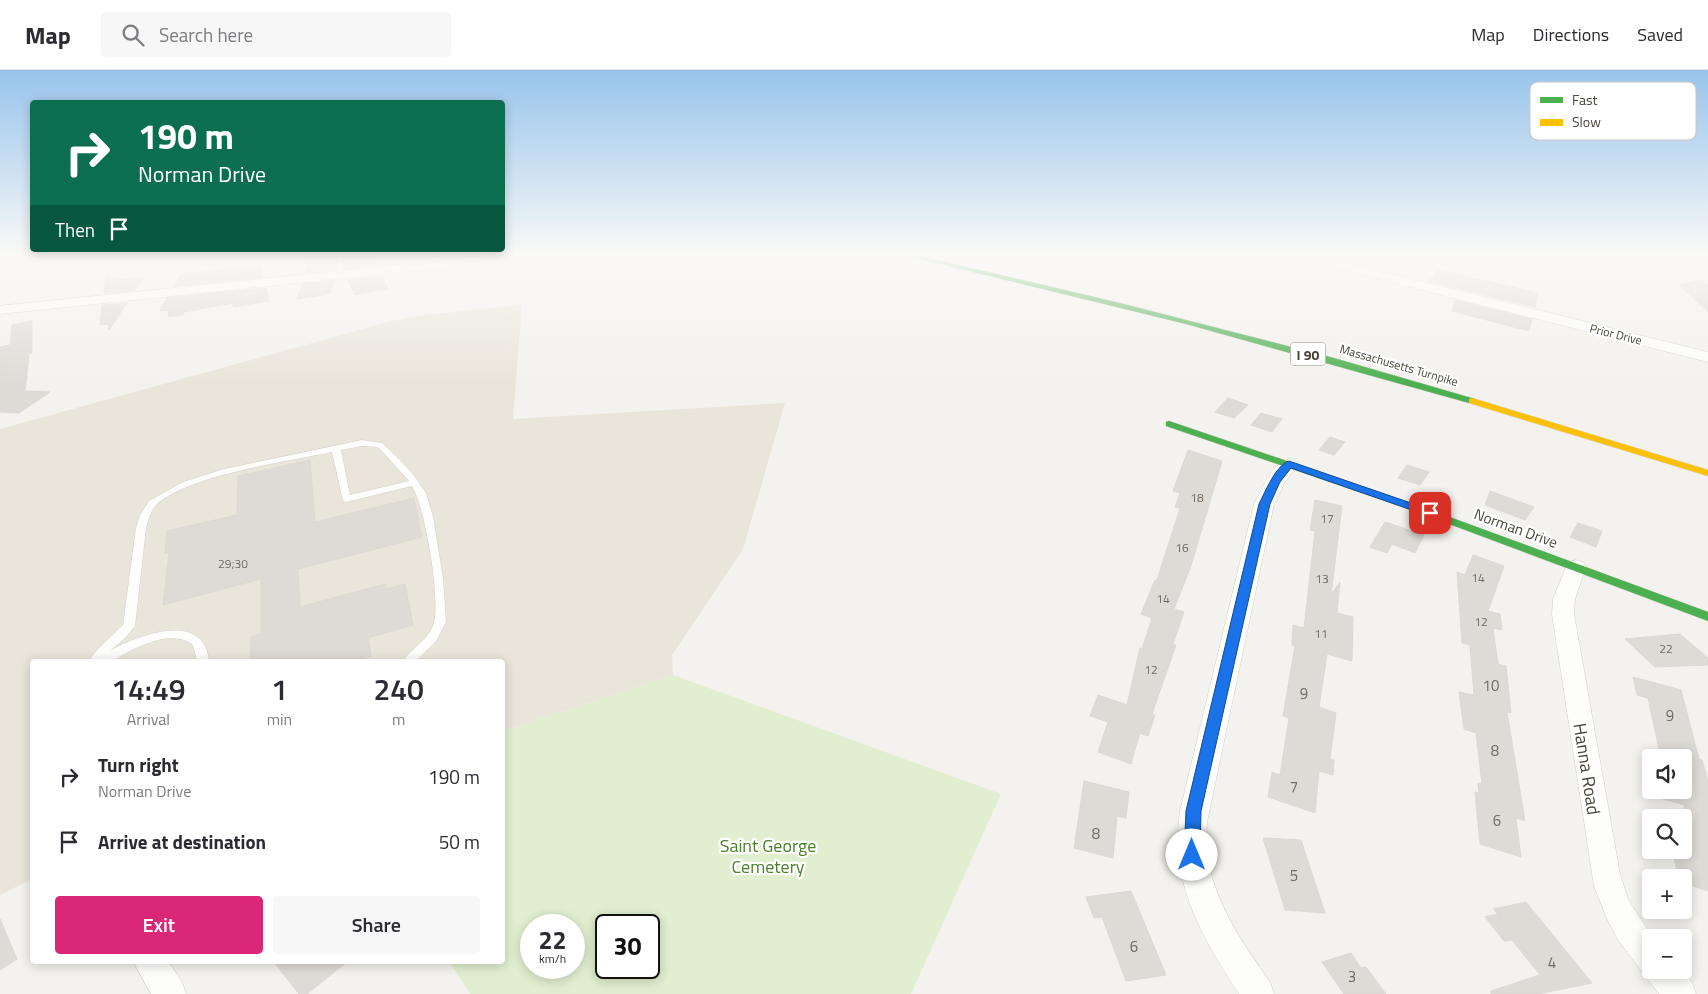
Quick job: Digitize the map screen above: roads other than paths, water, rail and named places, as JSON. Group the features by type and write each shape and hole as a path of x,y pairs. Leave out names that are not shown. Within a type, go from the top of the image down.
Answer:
{"main road":[{"name":"Massachusetts Turnpike","path":"1092,297 1273,344 1489,406 1708,474"},
{"name":"Norman Drive","path":"1169,424 1413,507 1708,617"}],"street":[{"path":"0,310 125,297"},
{"name":"Prior Drive","path":"1468,297 1708,357"},
{"path":"1258,994 1222,938 1206,908 1196,879 1192,855 1192,831 1194,811 1264,504 1276,481 1289,464"},
{"name":"Hanna Road","path":"1576,567 1564,599 1563,614 1604,874 1610,896 1623,920 1642,947"},
{"path":"151,964 170,994"},
{"path":"1667,979 1680,994"}],"lane":[{"path":"95,659 129,626 141,528 145,515 152,504 168,493 205,477 362,443 379,445 384,448 414,483 423,495 432,532 440,622 432,637 412,659"},
{"path":"336,448 346,499 414,483"},
{"path":"108,659 122,649 148,640 182,634 195,639 200,646 203,659"}],"park label":[{"name":"Saint George Cemetery","path":"768,855"}]}
